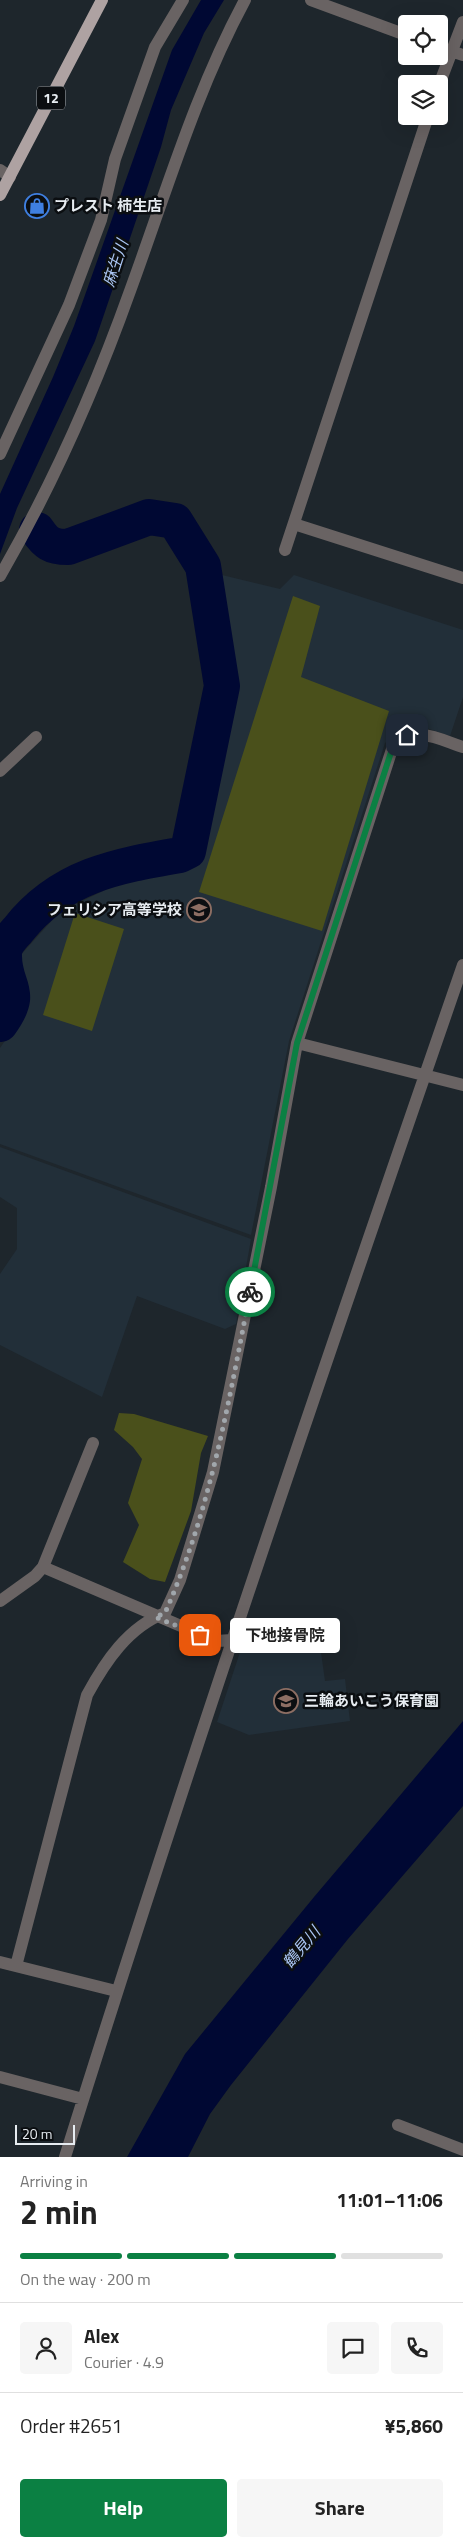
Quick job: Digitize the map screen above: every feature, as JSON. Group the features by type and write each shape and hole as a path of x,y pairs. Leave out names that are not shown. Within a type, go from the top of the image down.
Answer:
{"main road":[{"name":"12","path":"0,195 5,173 102,0"}],"street":[{"path":"0,454 69,305 101,220 115,159 152,57 183,0"},
{"path":"0,576 77,426 131,290 200,92 220,46 245,0"},
{"path":"311,0 398,32"},
{"path":"448,43 463,22"},
{"path":"448,50 463,55"},
{"path":"285,550 425,125"},
{"path":"294,524 463,578"},
{"path":"16,1966 87,1694 106,1660 134,1632 155,1617 165,1613 180,1580 213,1472 271,1187 297,1043 394,743 407,735 420,734 463,746"},
{"path":"0,771 36,737"},
{"path":"65,2157 116,1991 232,1640 463,966"},
{"path":"297,1043 463,1085"},
{"path":"0,1601 35,1576 43,1567 93,1443"},
{"path":"43,1567 155,1617 216,1641 232,1640"},
{"path":"0,1962 116,1991"},
{"path":"0,2077 83,2100"},
{"path":"398,2125 463,2150"}],"shaded area":[{"name":"フェリシア高等学校","path":"222,575 280,589 294,575 463,630 463,697 450,736 423,727 403,729 385,743 289,1041 251,1235 0,1144 0,1048 25,1012 26,1001 18,958 56,916 76,904 126,880 191,867 201,850 239,686"},
{"path":"0,1147 251,1239 236,1324 225,1329 137,1296 102,1397 0,1345 0,1274 17,1249 17,1208 0,1197"},
{"name":"三輪あいこう保育園","path":"319,1638 325,1681 345,1679 350,1721 249,1735 217,1722 240,1652 245,1646"}],"green space":[{"path":"293,596 320,606 301,677 389,711 322,931 199,892"},
{"path":"75,913 124,929 92,1031 43,1015"},
{"path":"119,1413 134,1414 208,1436 201,1453 191,1511 165,1582 150,1579 123,1562 139,1525 128,1503 142,1459 133,1447 114,1430"}],"water":[{"name":"麻生川","path":"201,0 224,0 204,33 171,110 161,147 95,341 17,508 0,554 0,494 74,326 172,50"},
{"name":"鶴見川","path":"463,1721 463,1806 348,1939 231,2085 210,2114 188,2157 127,2157 185,2054 314,1897"}],"waterway":[{"path":"0,1024 11,1004 12,996 5,967 5,948 11,938 34,912 52,897 71,885 91,876 112,869 180,855 188,851 222,686 203,566 175,521 149,517 68,547 50,543 37,530"}],"way so far":[{"path":"200,1635 155,1617 165,1613 180,1580 213,1472 250,1292"}],"place":[{"name":"プレスト 柿生店","path":"37,206"},
{"name":"フェリシア高等学校","path":"199,910"},
{"name":"下地接骨院","path":"200,1635"},
{"name":"三輪あいこう保育園","path":"286,1701"}],"route":[{"path":"250,1292 297,1043 394,743 407,735"}]}
